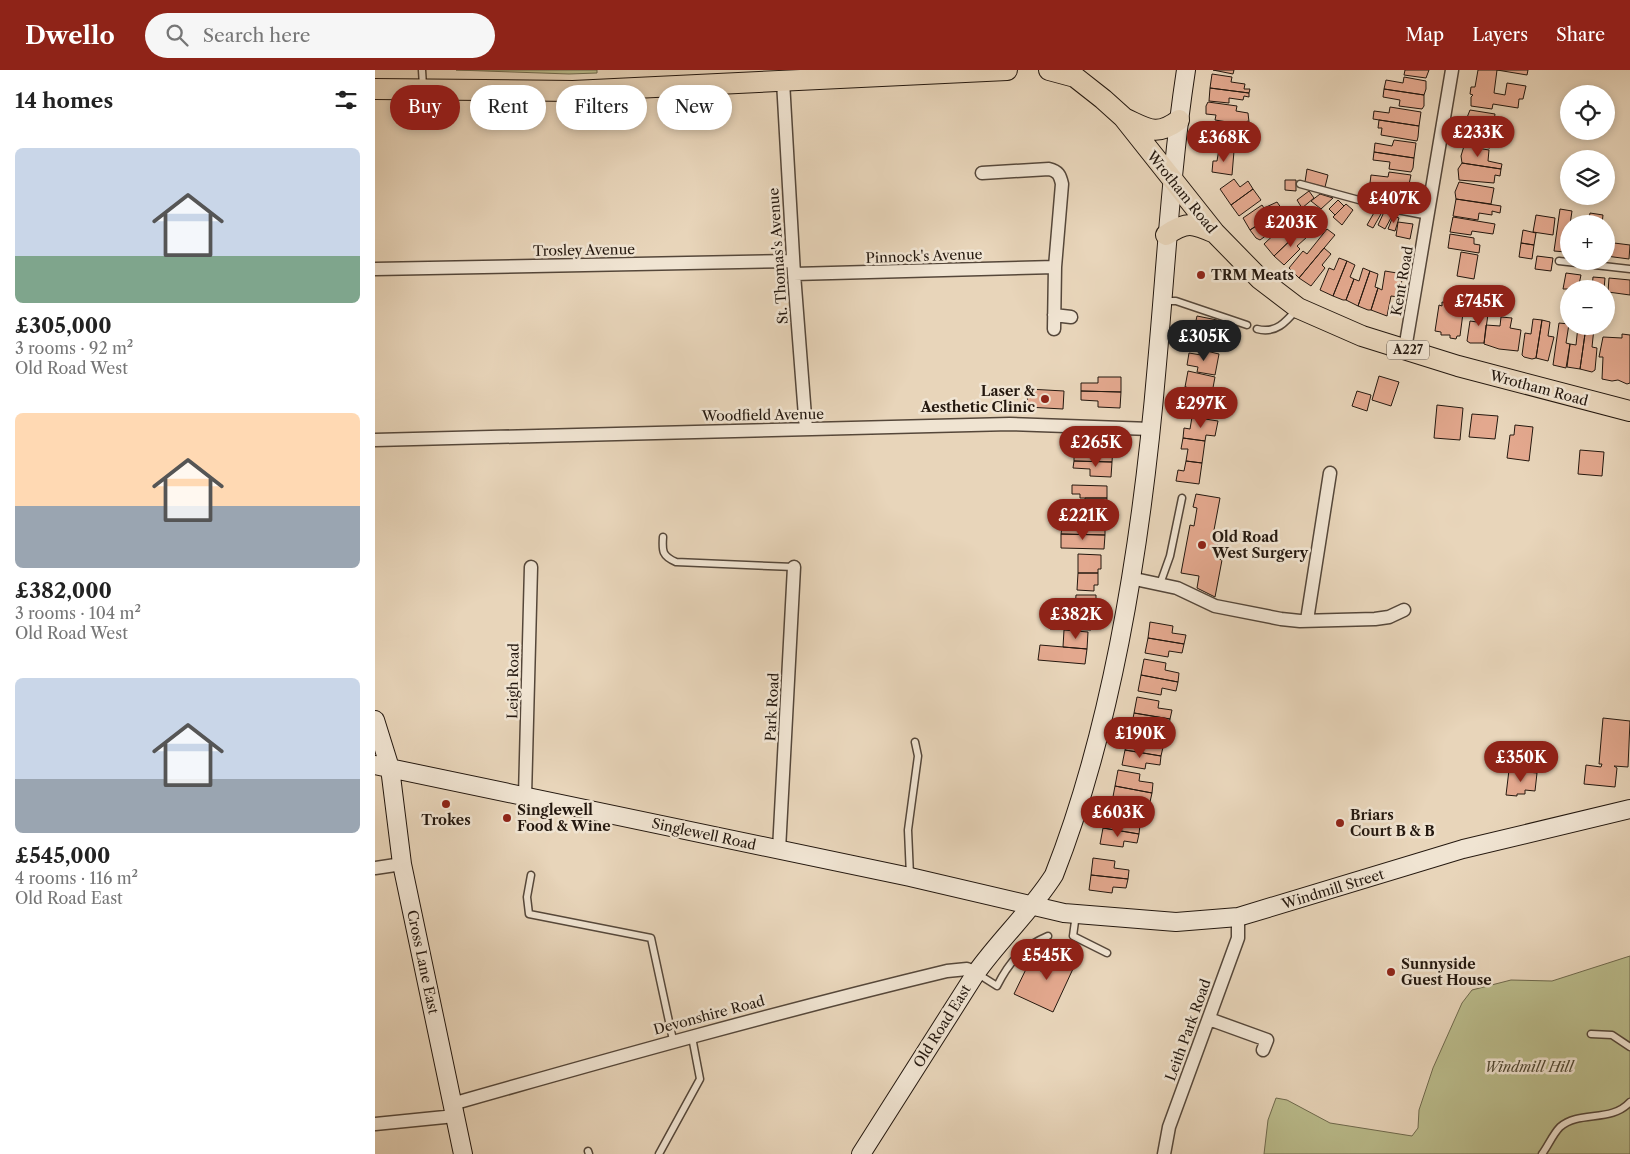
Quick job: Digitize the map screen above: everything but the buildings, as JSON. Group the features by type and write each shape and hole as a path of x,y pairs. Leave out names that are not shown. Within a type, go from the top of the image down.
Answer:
{"main road":[{"path":"375,88 422,79 573,91 1007,70"},
{"name":"Wrotham Road","path":"1049,70 1065,73 1080,80 1123,117 1171,180 1215,233 1260,280 1298,308 1332,324 1458,366 1630,411"},
{"name":"A227","path":"1123,117 1153,130 1166,129 1179,120"},
{"name":"A227","path":"1166,235 1187,224 1195,224 1215,233"}],"street":[{"name":"Old Road East","path":"861,1154 996,944 1032,906 1054,875 1087,775 1113,672 1130,578 1151,429 1171,180 1186,70"},
{"name":"Kent Road","path":"1405,349 1429,216 1452,70"},
{"name":"St. Thomas's Avenue","path":"783,81 793,261 806,429"},
{"path":"982,173 1049,170 1056,171 1060,176 1062,184 1055,267 1054,329"},
{"name":"Trosley Avenue","path":"375,269 793,261"},
{"name":"Pinnock's Avenue","path":"794,274 1055,267"},
{"path":"1054,315 1071,317"},
{"name":"Woodfield Avenue","path":"375,440 1010,424 1151,429"},
{"path":"1307,620 1330,473"},
{"name":"Park Road","path":"779,850 794,566"},
{"name":"Leigh Road","path":"525,796 531,567"},
{"path":"1130,578 1177,588 1221,607 1290,620 1375,619 1389,617 1404,610"},
{"name":"Cross Lane East","path":"375,720 382,767 463,1154"},
{"name":"Singlewell Road","path":"382,767 910,877 1032,906"},
{"name":"Windmill Street","path":"1032,906 1076,913 1176,922 1239,917 1463,849 1630,809"},
{"path":"375,868 403,864"},
{"name":"Leith Park Road","path":"1164,1154 1169,1128 1237,938 1239,917"},
{"name":"Devonshire Road","path":"375,1124 454,1110 692,1035 947,971 967,969 976,973"},
{"path":"1209,1019 1265,1045 1271,1028"}],"lane":[{"path":"1300,184 1392,209 1429,216"},
{"path":"1559,260 1630,269"},
{"path":"1162,301 1176,301 1247,325"},
{"path":"1257,329 1267,331 1277,329 1298,308"},
{"path":"1160,584 1171,556 1182,498"},
{"path":"663,537 662,552 667,558 676,562 794,566"},
{"path":"910,877 908,846 917,771 915,742"},
{"path":"531,875 527,897 529,914 651,938 673,1040"},
{"path":"1076,913 1073,936 1107,953"},
{"path":"976,973 997,986 1008,965 1019,953 1031,943 1048,936"},
{"path":"1591,1034 1612,1035 1630,1047"},
{"path":"659,1154 700,1079 692,1035"},
{"path":"1542,1154 1560,1128 1574,1120 1613,1114 1630,1102"}],"green space":[{"path":"456,70 597,70 597,73 569,74"},
{"name":"Windmill Hill","path":"1630,956 1630,1154 1264,1154 1268,1120 1276,1098 1287,1100 1330,1123 1412,1136 1418,1128 1419,1110 1433,1068 1462,1003 1472,990 1511,980 1552,981"}],"place":[{"name":"TRM Meats","path":"1201,275"},
{"name":"Laser & Aesthetic Clinic","path":"1045,399"},
{"name":"Old Road West Surgery","path":"1202,545"},
{"name":"Trokes","path":"446,804"},
{"name":"Singlewell Food & Wine","path":"507,818"},
{"name":"Briars Court B & B","path":"1340,823"},
{"name":"Sunnyside Guest House","path":"1391,972"}]}
